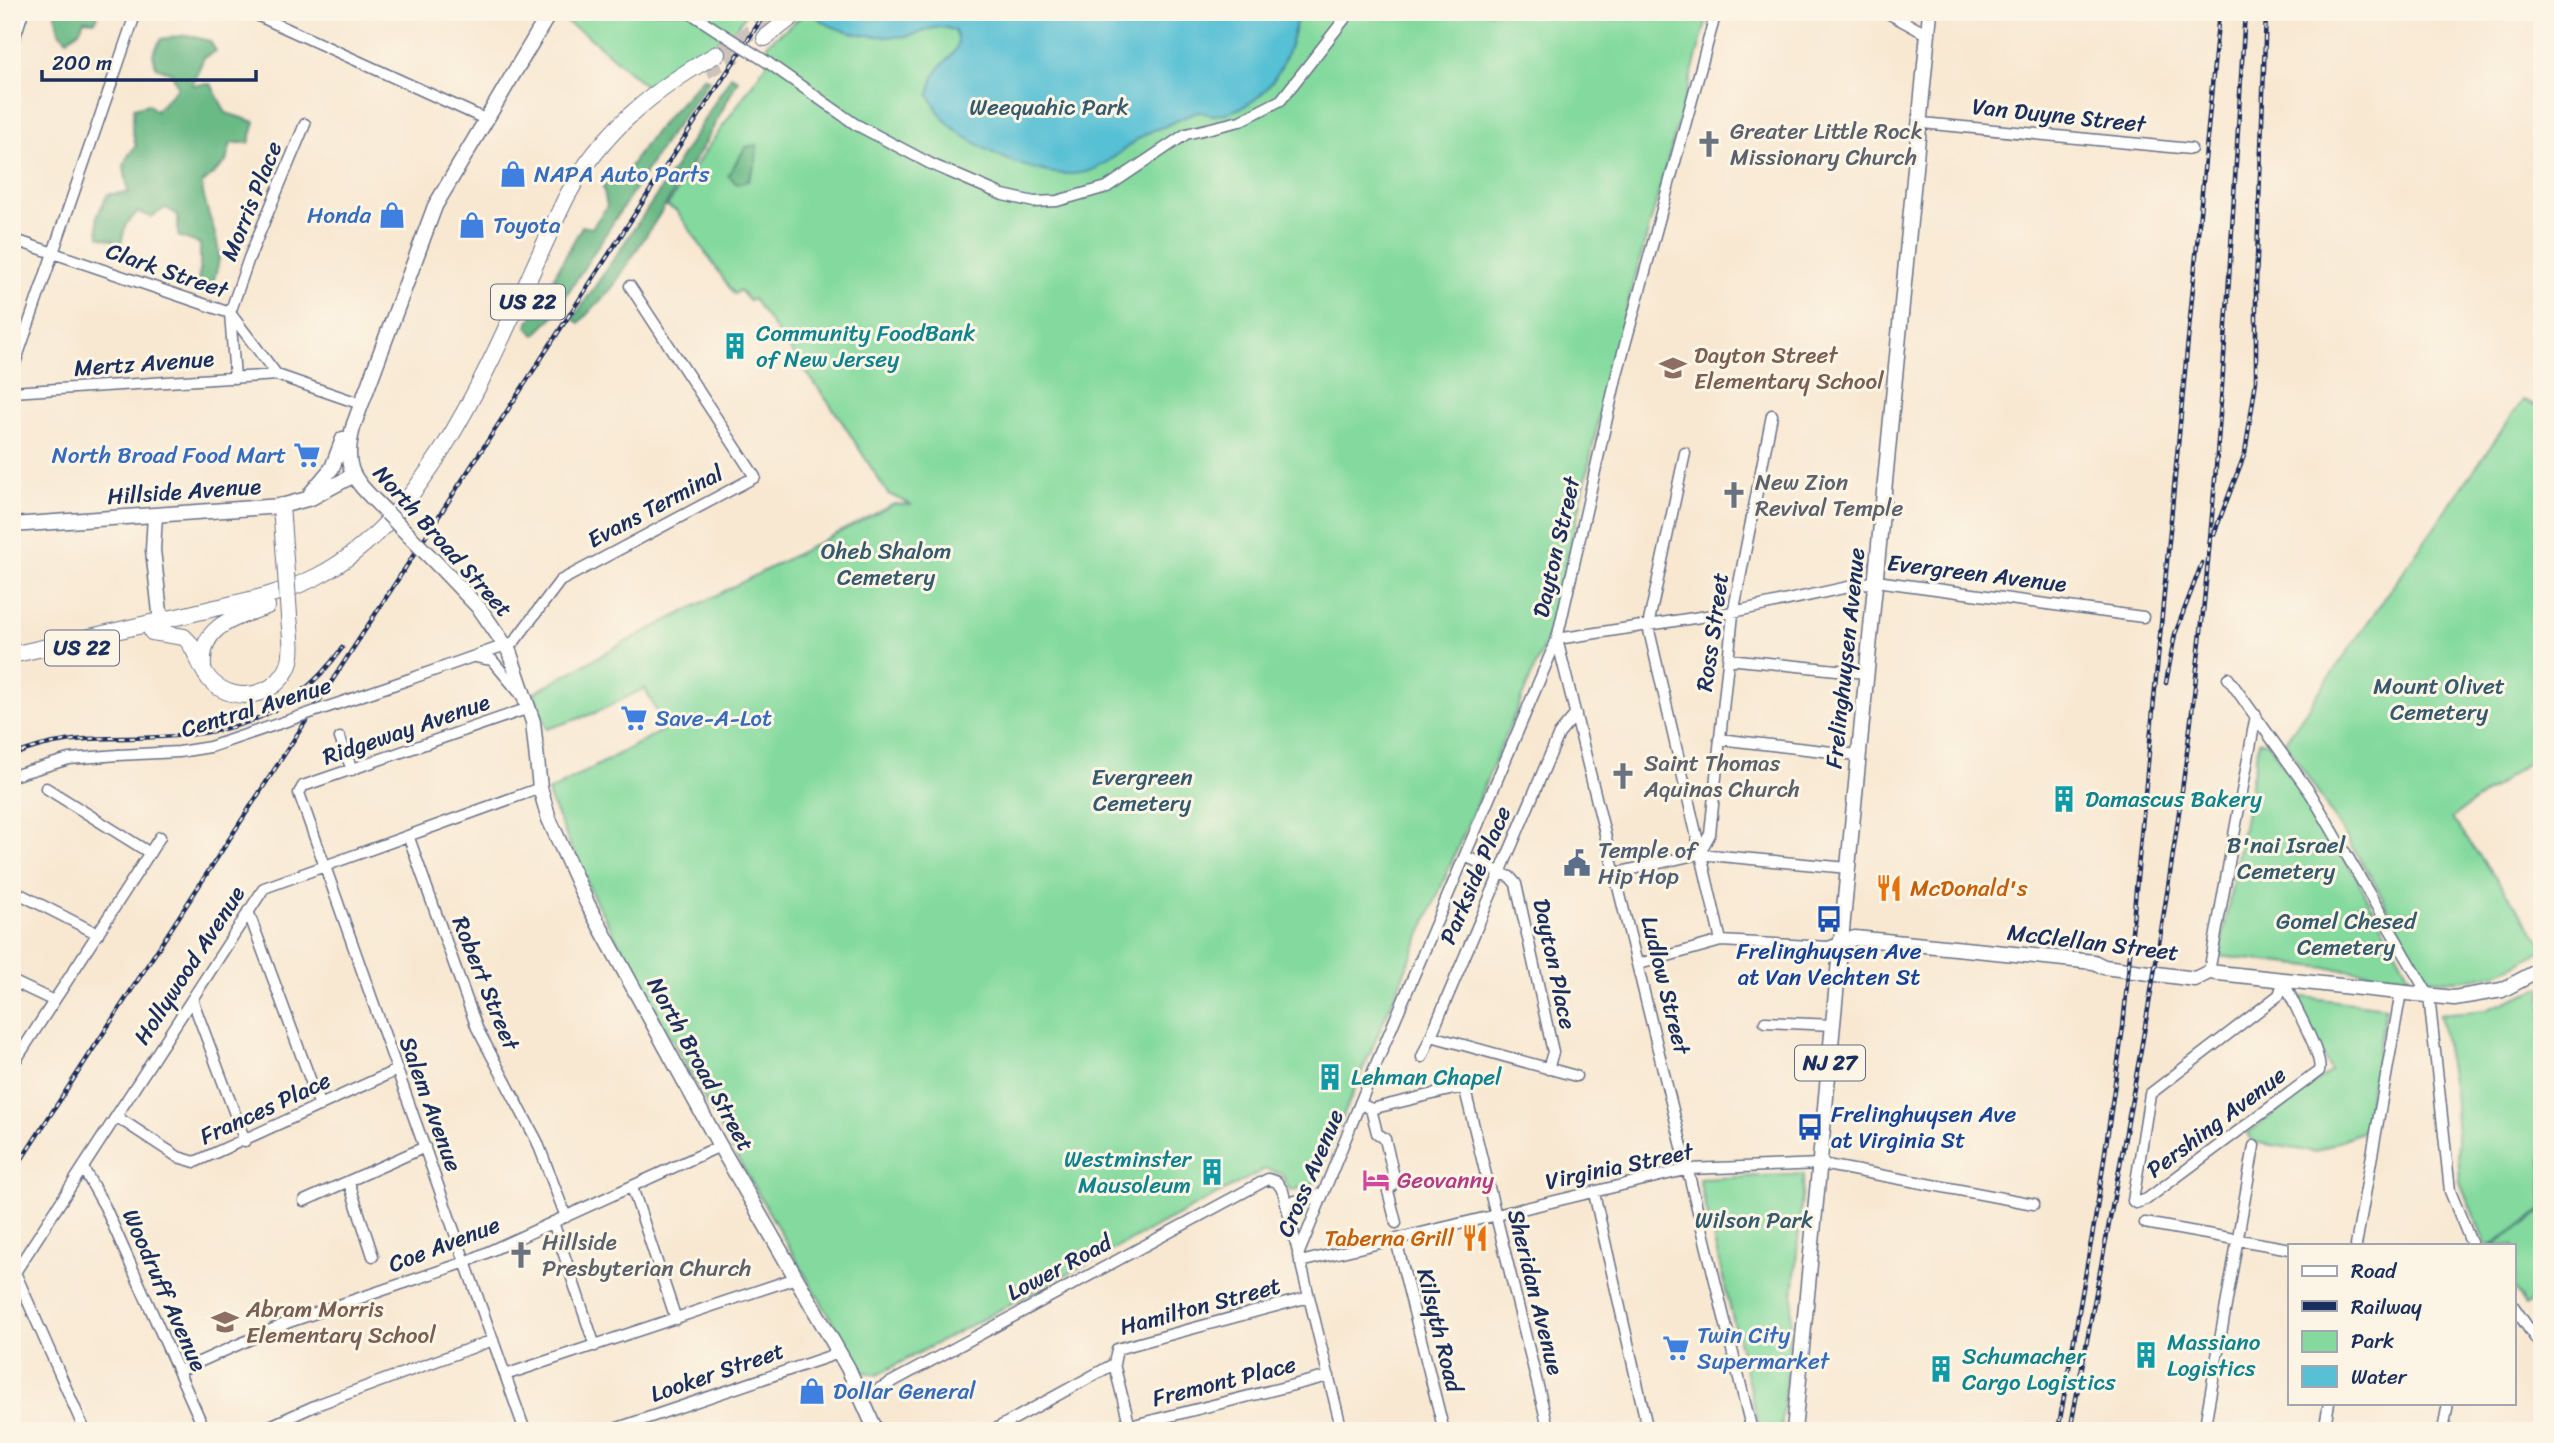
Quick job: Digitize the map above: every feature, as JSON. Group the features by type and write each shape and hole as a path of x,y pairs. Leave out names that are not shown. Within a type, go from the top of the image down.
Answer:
{"highway":[{"path":"765,38 798,12"},
{"name":"US 22","path":"12,665 266,596 304,583 349,557 386,525 414,492 457,424 566,198 586,164 639,104 671,80 717,54"},
{"name":"US 22","path":"12,655 267,606 314,588 348,569 378,546 412,509 475,411 590,177 640,117 670,93 706,71"},
{"path":"156,626 184,637 213,683 230,693 249,695 267,690 278,681 289,665 292,646 281,506"},
{"path":"203,668 204,646 211,632 226,621 267,606"}],"main road":[{"name":"Frelinghuysen Avenue","path":"1794,1431 1897,342 1922,123 1930,12"},
{"name":"North Broad Street","path":"544,14 431,216 360,404 347,454 352,476 480,609 506,646 528,704 538,752 540,788 549,820 587,903 720,1146 839,1353 862,1398 870,1429"},
{"path":"303,501 332,468 342,442 354,424"},
{"name":"Hillside Avenue","path":"12,525 281,506 303,501 352,476"},
{"path":"155,515 153,550 156,626"},
{"name":"McClellan Street","path":"1840,943 1855,938 2094,962 2104,967 2195,979 2209,972 2429,996 2484,996 2511,987 2542,969"}],"street":[{"path":"13,39 23,12"},
{"path":"12,372 136,12"},
{"path":"250,12 485,119"},
{"path":"689,12 767,62 855,124 931,164 1003,195 1034,202 1057,201 1107,187 1186,134 1240,121 1281,100 1350,12"},
{"name":"Dayton Street","path":"1374,1069 1557,639 1617,374 1716,12"},
{"path":"1886,12 1928,35"},
{"name":"Van Duyne Street","path":"1922,123 2191,149"},
{"name":"Morris Place","path":"235,378 230,313 249,258 305,124"},
{"name":"Clark Street","path":"12,239 230,313 277,374"},
{"name":"Evans Terminal","path":"506,646 520,636 560,581 755,477 630,286"},
{"path":"277,374 360,404"},
{"name":"Mertz Avenue","path":"12,392 277,374"},
{"name":"Ross Street","path":"1699,854 1710,834 1733,612 1772,415"},
{"path":"1685,453 1648,626 1721,940"},
{"name":"Evergreen Avenue","path":"1557,639 1733,612 1876,580 2143,617"},
{"name":"Ludlow Street","path":"1557,639 1752,1431"},
{"name":"Central Avenue","path":"12,776 69,759 179,752 210,747 506,646"},
{"path":"474,657 492,660 528,704"},
{"path":"1728,659 1866,674"},
{"path":"2228,678 2256,715 2353,861 2429,996 2450,1191 2472,1244"},
{"name":"Ridgeway Avenue","path":"299,791 303,786 528,704"},
{"name":"Parkside Place","path":"1422,1057 1498,872 1559,734 1576,714"},
{"path":"2209,972 2256,715"},
{"path":"340,738 352,770"},
{"path":"1719,739 1858,755"},
{"path":"46,788 150,853"},
{"name":"Hollywood Avenue","path":"13,1271 117,1117 264,887 409,838 540,788"},
{"name":"Salem Avenue","path":"299,791 323,866 525,1431"},
{"path":"12,1066 160,837"},
{"name":"Robert Street","path":"409,838 477,1028 537,1141 566,1217"},
{"path":"1616,873 1699,854 1848,868"},
{"name":"Dayton Place","path":"1465,856 1516,884 1553,1052 1548,1069"},
{"path":"12,890 98,934"},
{"path":"248,911 320,1106"},
{"path":"1639,964 1721,940 1828,947 1840,943"},
{"name":"Pershing Avenue","path":"2284,980 2320,1066 2314,1076 2147,1199 2139,1204 2133,1201 2150,1094 2278,995 2284,980"},
{"path":"12,981 54,1002"},
{"path":"2356,1244 2401,992"},
{"path":"192,999 245,1141"},
{"path":"1765,1022 1833,1025"},
{"path":"1431,1036 1576,1076"},
{"name":"Cross Avenue","path":"1299,1258 1324,1192 1366,1107 1374,1069"},
{"name":"Frances Place","path":"117,1117 186,1162 206,1159 397,1070"},
{"name":"Sheridan Avenue","path":"1366,1107 1458,1088 1468,1095 1549,1431"},
{"path":"1366,1107 1377,1133 1385,1139 1395,1181 1388,1191 1396,1223"},
{"name":"Coe Avenue","path":"179,1371 289,1322 466,1262 720,1146"},
{"path":"2204,1431 2254,1146"},
{"path":"304,1201 425,1147"},
{"name":"Virginia Street","path":"1299,1258 1396,1240 1689,1169 1821,1164 2034,1203"},
{"name":"Woodruff Avenue","path":"83,1168 105,1207 205,1431"},
{"name":"Lower Road","path":"862,1398 1258,1184 1268,1179 1277,1182"},
{"name":"Cross Avenue","path":"1277,1182 1286,1203 1342,1431"},
{"path":"348,1183 373,1256"},
{"path":"632,1187 676,1319"},
{"path":"1286,1203 1313,1198 1324,1192"},
{"path":"1594,1193 1648,1431"},
{"path":"553,1222 595,1346"},
{"path":"2145,1223 2288,1249"},
{"name":"Kilsyth Road","path":"1396,1240 1444,1431"},
{"path":"13,1271 85,1431"},
{"path":"505,1375 796,1278"},
{"name":"Hamilton Street","path":"1114,1364 1114,1352 1124,1346 1309,1297"},
{"path":"2516,1310 2542,1348"},
{"path":"259,1431 319,1404 493,1340"},
{"name":"Looker Street","path":"610,1431 839,1353"},
{"path":"992,1431 1114,1364 1131,1429"},
{"name":"Fremont Place","path":"1131,1429 1329,1376"},
{"path":"2324,1431 2329,1404"},
{"path":"2443,1431 2448,1404"}],"green space":[{"path":"55,12 100,12 95,21 84,20 79,31 67,40 59,32"},
{"path":"563,12 747,12 735,30 647,87 587,35 559,18"},
{"path":"807,12 1709,12 1608,375 1580,506 1547,639 1314,1184 1290,1191 1282,1174 1265,1169 877,1375 861,1371 731,1147 594,898 551,802 548,792 665,729 645,688 595,713 547,729 534,693 614,648 894,504 912,505 888,494 839,417 753,299 749,301 740,290 734,294 677,211 667,206 767,63 767,44"},
{"path":"187,35 210,41 216,51 204,57 192,85 211,84 226,113 255,122 249,143 231,143 226,162 202,184 219,256 209,295 196,290 200,271 200,244 178,236 178,215 166,208 151,217 138,212 126,224 121,243 99,236 97,216 108,194 128,193 124,164 136,146 132,129 134,108 148,104 156,111 178,87 172,73 156,67 153,54 161,39"},
{"path":"731,76 738,80 704,145 613,287 579,323 573,319 665,183"},
{"path":"704,77 709,80 666,140 551,319 535,335 527,326 582,226 592,228 607,206 603,186 612,177 622,180 649,139"},
{"path":"757,145 756,162 748,181 737,184 728,175 746,147"},
{"name":"Mount Olivet Cemetery","path":"2523,400 2542,408 2542,752 2452,818 2541,941 2542,950 2487,976 2459,980 2426,979 2371,877 2285,741"},
{"name":"B'nai Israel Cemetery","path":"2259,741 2268,742 2358,880 2410,977 2219,956"},
{"path":"2542,987 2542,1210 2492,1244 2486,1244 2460,1182 2454,1093 2440,1014 2486,1010"},
{"path":"2295,996 2386,1007 2363,1131 2314,1152 2253,1142 2248,1133 2331,1071 2293,999"},
{"name":"Wilson Park","path":"1804,1174 1781,1431 1760,1431 1699,1179"},
{"path":"2542,1212 2542,1293 2525,1306 2516,1291 2516,1244 2495,1244"}],"water":[{"name":"Weequahic Park","path":"818,12 1298,12 1283,64 1263,92 1250,103 1233,111 1214,115 1199,112 1190,114 1142,136 1101,166 1076,174 1036,169 1015,162 975,143 943,118 929,95 936,73 956,49 958,38 955,31 942,27 907,36 860,34 826,23 817,17"}],"tunnel":[{"path":"717,54 782,12"},
{"path":"706,71 737,54"}],"railway":[{"path":"12,1174 766,12"},
{"path":"2058,1431 2097,1208 2123,1027 2219,12"},
{"path":"2070,1431 2155,966 2195,686 2212,518 2245,12"},
{"path":"2214,534 2245,453 2256,381 2256,285 2266,12"},
{"path":"2166,683 2175,634 2202,563"},
{"path":"12,756 40,746 68,741 191,735 247,722 273,711 297,695 320,675 342,648"}],"place":[{"name":"Greater Little Rock Missionary Church","path":"1709,144"},
{"name":"NAPA Auto Parts","path":"513,174"},
{"name":"Honda","path":"392,215"},
{"name":"Toyota","path":"472,225"},
{"name":"Community FoodBank of New Jersey","path":"735,346"},
{"name":"Dayton Street Elementary School","path":"1673,368"},
{"name":"North Broad Food Mart","path":"307,455"},
{"name":"New Zion Revival Temple","path":"1734,495"},
{"name":"Save-A-Lot","path":"634,718"},
{"name":"Saint Thomas Aquinas Church","path":"1623,776"},
{"name":"Damascus Bakery","path":"2064,799"},
{"name":"Temple of Hip Hop","path":"1577,863"},
{"name":"McDonald's","path":"1889,888"},
{"name":"Frelinghuysen Ave at Van Vechten St","path":"1829,919"},
{"name":"Lehman Chapel","path":"1330,1077"},
{"name":"Frelinghuysen Ave at Virginia St","path":"1810,1127"},
{"name":"Westminster Mausoleum","path":"1212,1172"},
{"name":"Geovanny","path":"1376,1180"},
{"name":"Taberna Grill","path":"1475,1238"},
{"name":"Hillside Presbyterian Church","path":"521,1255"},
{"name":"Abram Morris Elementary School","path":"225,1322"},
{"name":"Twin City Supermarket","path":"1676,1348"},
{"name":"Massiano Logistics","path":"2146,1355"},
{"name":"Schumacher Cargo Logistics","path":"1941,1369"},
{"name":"Dollar General","path":"812,1391"}],"park label":[{"name":"Oheb Shalom Cemetery","path":"886,564"},
{"name":"Evergreen Cemetery","path":"1142,790"},
{"name":"Gomel Chesed Cemetery","path":"2346,934"}]}
